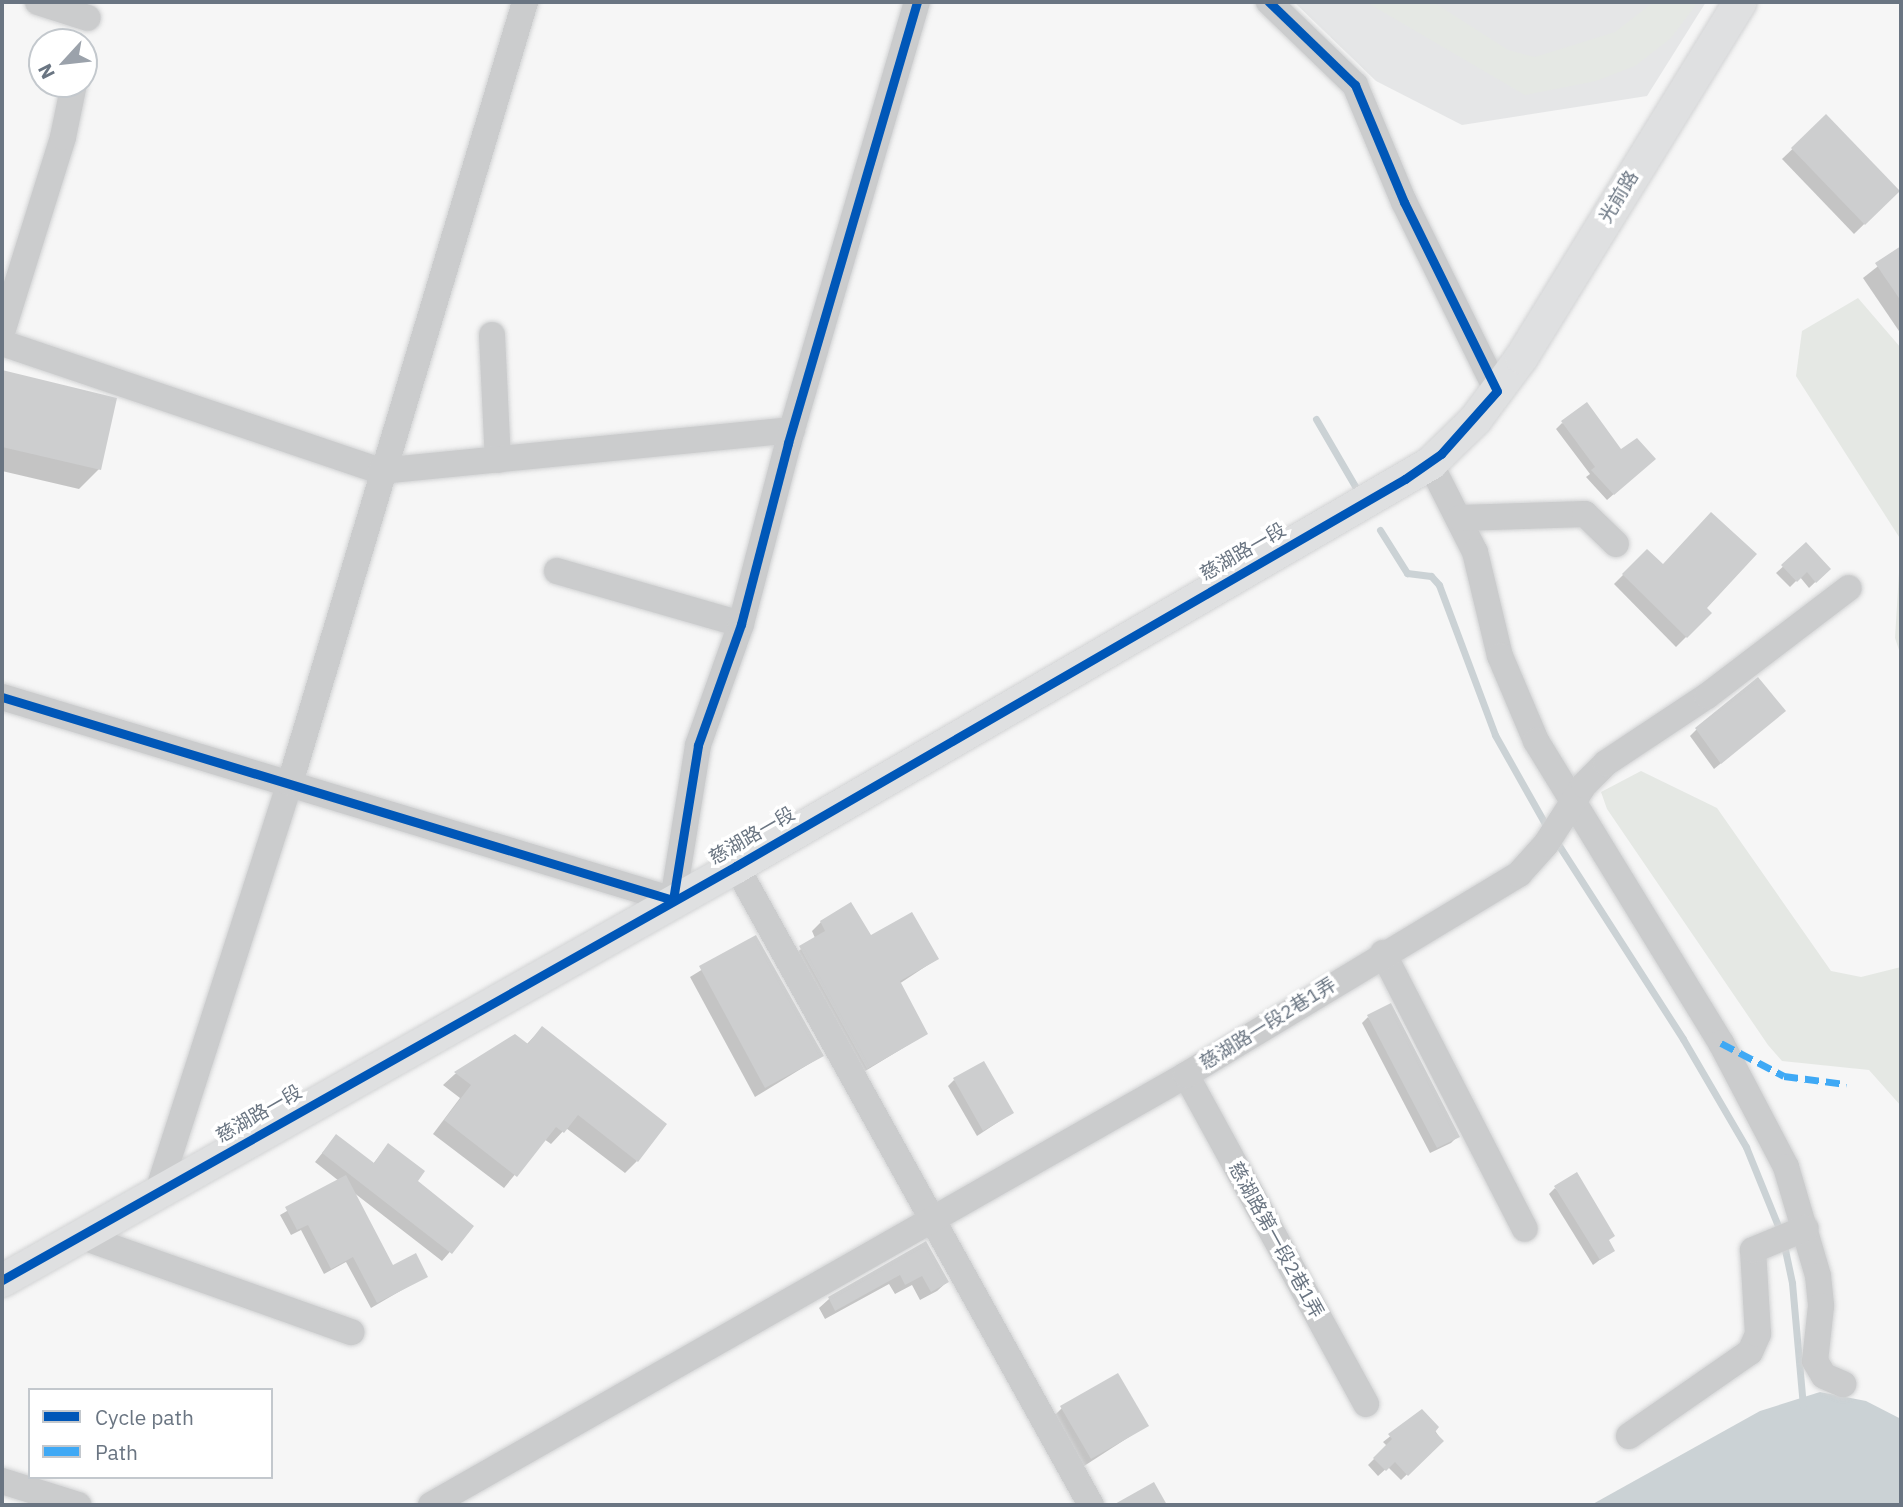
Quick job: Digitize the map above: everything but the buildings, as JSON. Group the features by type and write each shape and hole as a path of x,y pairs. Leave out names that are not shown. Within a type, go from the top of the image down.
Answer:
{"main road":[{"name":"光前路","path":"1497,391 1739,2"},
{"name":"慈湖路一段","path":"2,1280 736,866 1430,463 1497,391"}],"street":[{"path":"38,2 87,21"},
{"path":"158,1191 290,783 381,471 525,2"},
{"path":"2,697 673,900 698,745 741,624 792,430 917,2"},
{"path":"1269,2 1354,85 1404,202 1497,391"},
{"path":"2,332 63,138 71,98"},
{"path":"492,335 498,460"},
{"path":"2,343 381,471 792,430"},
{"path":"1430,463 1460,518 1482,573 1509,681 1569,807 1751,1096 1786,1167 1821,1306 1815,1361 1824,1376 1843,1384"},
{"path":"1460,518 1585,514 1616,544"},
{"path":"557,571 741,624"},
{"name":"慈湖路一段2巷1弄","path":"431,1505 1186,1075 1383,953 1519,874 1546,844 1569,807 1606,763 1707,696 1849,588"},
{"path":"736,866 1091,1505"},
{"path":"1383,953 1525,1229"},
{"name":"慈湖路第一段2巷1弄","path":"1186,1075 1366,1404"},
{"path":"1629,1436 1750,1352 1758,1328 1752,1253 1762,1244 1803,1229"},
{"path":"80,1236 351,1332"},
{"path":"2,1481 78,1505"}],"shaded area":[{"path":"1294,2 1706,2 1647,96 1462,125 1376,81"},
{"path":"1366,2 1433,2 1508,50 1535,57 1615,32 1654,2 1698,2 1671,38 1635,66 1596,81 1525,95"},
{"path":"1858,298 1901,348 1901,540 1796,376 1802,331"},
{"path":"1901,540 1901,656 1895,638"},
{"path":"1641,771 1717,808 1831,971 1861,977 1901,967 1901,1106 1869,1070 1782,1061 1768,1045 1607,809 1601,792"},
{"path":"1820,1392 1866,1401 1901,1419 1901,1505 1591,1505 1760,1411"}],"waterway":[{"path":"1316,419 1355,486"},
{"path":"1380,530 1407,573 1431,576 1439,585 1495,735 1549,831"},
{"path":"1556,841 1683,1039 1746,1147 1781,1233"},
{"path":"1784,1245 1792,1283 1803,1406"}],"marked path":[{"path":"1721,1043 1784,1076 1846,1084"}],"cycle path":[{"path":"2,697 673,900 698,745 741,624 788,443 917,2"},
{"path":"2,1280 736,866 1405,479 1441,454 1497,391 1404,202 1355,85 1269,2"}]}
